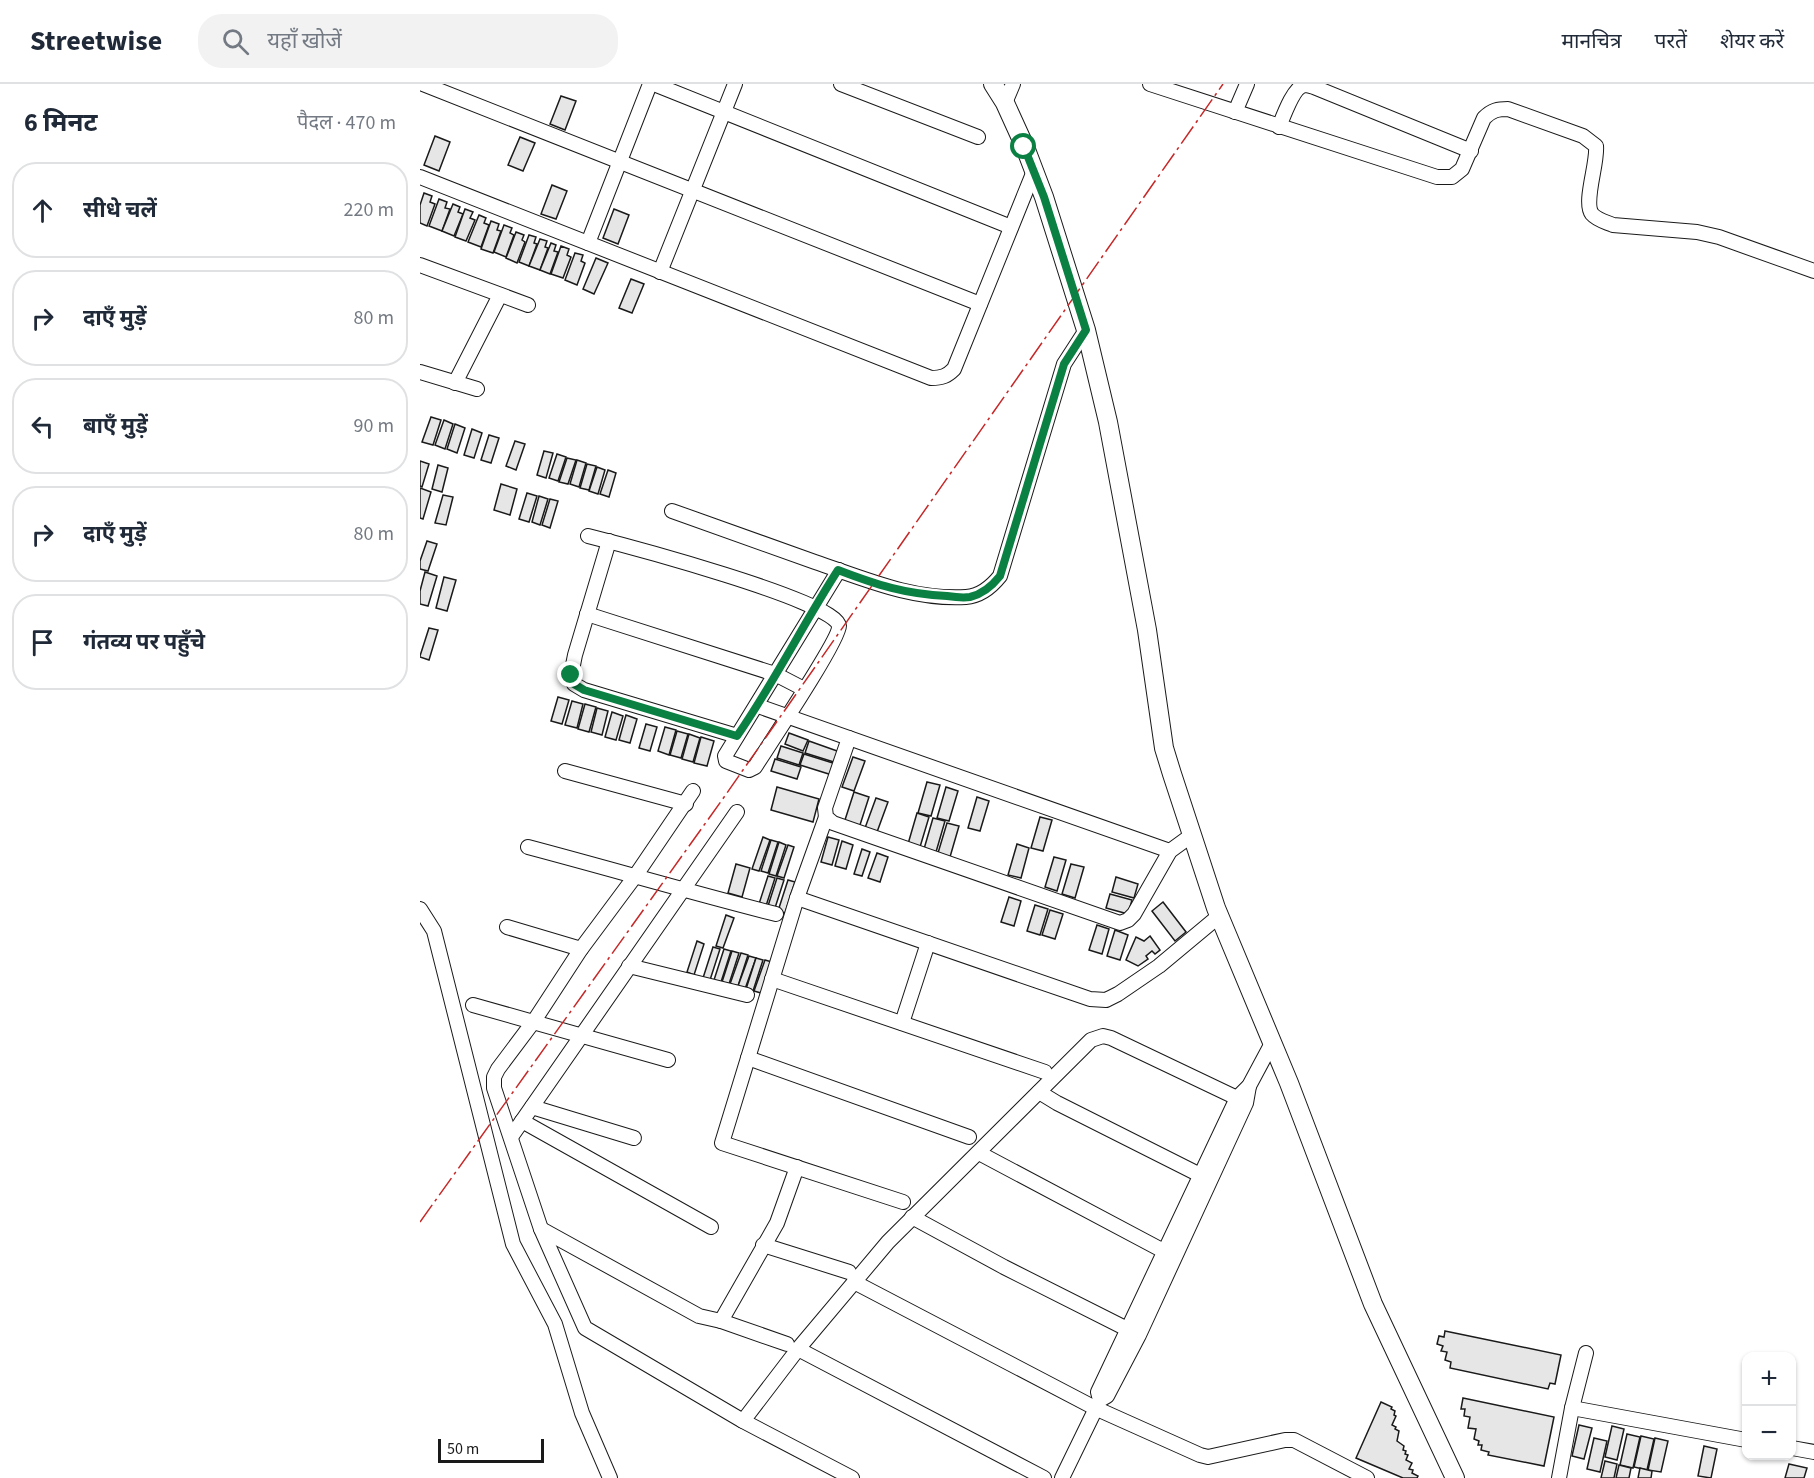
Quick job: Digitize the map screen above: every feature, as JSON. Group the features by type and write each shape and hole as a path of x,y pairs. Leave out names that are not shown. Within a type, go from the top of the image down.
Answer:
{"street":[{"path":"423,84 980,304"},
{"path":"588,243 652,84 1011,227"},
{"path":"660,272 735,84"},
{"path":"841,84 978,137"},
{"path":"993,84 1005,103 1034,171 1086,330 1106,411 1148,630 1164,748 1192,835 1220,916 1373,1304 1455,1478"},
{"path":"1005,103 1013,84"},
{"path":"1150,84 1437,177 1452,177 1462,170 1484,118 1490,112 1508,109 1583,136 1596,146 1597,156 1588,202 1593,215 1601,220 1613,225 1697,232 1719,237 1814,271"},
{"path":"1235,112 1247,84"},
{"path":"1279,127 1294,93 1304,85 1314,87 1471,151"},
{"path":"420,177 931,378 939,378 947,376 954,369 1034,171"},
{"path":"420,265 528,305"},
{"path":"455,383 500,295"},
{"path":"672,511 884,587 927,595 968,597 982,592 994,584 1000,576 1064,364 1086,330"},
{"path":"420,372 477,390"},
{"path":"588,536 728,575 815,606 836,618 839,624 838,632 752,770 726,761 725,758 758,706 815,606 838,570"},
{"path":"609,542 571,675 574,684 584,690 737,736"},
{"path":"587,614 775,674 804,689"},
{"path":"758,706 1170,851"},
{"path":"849,738 825,808 826,817 797,898 722,1143 903,1202"},
{"path":"565,771 690,798 581,949 494,1077 494,1088 540,1229 585,1328 743,1421 852,1478"},
{"path":"510,1137 736,812"},
{"path":"826,817 832,823 1120,923 1128,920 1134,914 1170,851 1192,835"},
{"path":"528,847 776,914"},
{"path":"797,898 1090,999 1106,1000 1159,966 1220,916"},
{"path":"420,909 434,931 513,1244 555,1324 582,1413 610,1478"},
{"path":"507,927 581,949"},
{"path":"902,1023 928,943"},
{"path":"629,966 747,995"},
{"path":"772,979 1045,1072"},
{"path":"473,1005 668,1060"},
{"path":"743,1421 793,1347 851,1277 979,1153 1090,1040 1103,1036 1237,1098"},
{"path":"1206,1178 1237,1098 1249,1086 1272,1043"},
{"path":"748,1058 969,1137"},
{"path":"1062,1478 1098,1404 1098,1392 1133,1332 1206,1178 1246,1103 1249,1086"},
{"path":"1039,1092 1206,1178"},
{"path":"532,1107 634,1138"},
{"path":"522,1122 711,1227"},
{"path":"979,1153 1170,1255"},
{"path":"721,1321 777,1223 797,1167"},
{"path":"912,1216 1004,1267 1133,1332"},
{"path":"540,1229 699,1316 721,1321 793,1347 1044,1478"},
{"path":"763,1245 851,1277 1200,1455 1208,1457 1294,1440 1367,1478"},
{"path":"1559,1478 1572,1408 1586,1353"},
{"path":"1572,1408 1742,1439"},
{"path":"1796,1449 1814,1452"}],"building":[{"path":"561,96 576,101 565,130 550,124"},
{"path":"435,136 450,142 439,171 424,165"},
{"path":"520,137 535,143 523,171 508,165"},
{"path":"552,185 567,191 556,219 541,214"},
{"path":"424,193 432,196 430,202 435,204 427,226 420,223 420,205"},
{"path":"439,199 447,202 445,208 450,209 442,231 429,226"},
{"path":"453,204 460,207 458,212 463,214 454,236 442,231"},
{"path":"465,209 473,212 470,218 475,220 466,241 455,237"},
{"path":"614,209 629,215 618,244 603,238"},
{"path":"479,215 486,218 484,223 489,225 481,247 468,242"},
{"path":"491,221 499,224 497,230 501,231 493,253 481,249"},
{"path":"504,225 512,228 510,233 514,235 506,257 494,252"},
{"path":"516,232 524,235 522,240 525,242 517,263 506,258"},
{"path":"529,235 536,237 534,243 537,244 529,266 519,262"},
{"path":"540,239 547,241 545,247 548,248 540,270 529,266"},
{"path":"551,243 556,245 554,251 558,252 550,274 540,270"},
{"path":"561,246 569,249 567,255 571,257 563,278 551,274"},
{"path":"575,253 583,255 581,261 585,263 577,285 565,280"},
{"path":"596,258 608,263 594,294 583,289"},
{"path":"631,279 644,284 632,313 619,308"},
{"path":"431,417 441,420 433,445 422,442"},
{"path":"444,420 453,424 445,449 435,445"},
{"path":"455,424 465,428 457,453 447,449"},
{"path":"472,429 482,433 474,458 464,455"},
{"path":"489,435 499,438 491,463 481,460"},
{"path":"515,441 525,444 516,470 506,466"},
{"path":"544,451 553,453 546,478 537,475"},
{"path":"557,454 566,457 558,481 549,478"},
{"path":"567,458 576,460 568,484 559,482"},
{"path":"577,460 586,463 579,487 570,484"},
{"path":"420,461 429,464 422,487 420,486"},
{"path":"587,464 596,466 589,490 580,488"},
{"path":"438,465 448,468 442,492 432,489"},
{"path":"597,467 605,470 598,494 589,491"},
{"path":"608,470 616,473 609,497 600,494"},
{"path":"501,484 517,489 510,515 494,510"},
{"path":"420,488 431,492 423,519 420,518"},
{"path":"527,493 537,496 529,522 519,519"},
{"path":"443,495 453,497 446,525 435,523"},
{"path":"539,496 548,499 540,525 532,522"},
{"path":"550,499 558,501 550,528 542,525"},
{"path":"427,541 437,544 428,571 420,569 420,561"},
{"path":"425,572 437,576 428,606 420,604 420,591"},
{"path":"444,577 456,580 447,611 436,608"},
{"path":"429,628 438,630 429,660 420,656"},
{"path":"558,697 569,700 562,724 551,721"},
{"path":"572,701 583,704 577,728 565,725"},
{"path":"585,704 596,707 589,732 578,729"},
{"path":"597,708 608,711 602,735 591,732"},
{"path":"612,712 623,716 616,740 605,737"},
{"path":"626,715 637,719 630,743 619,740"},
{"path":"646,724 657,727 650,751 639,748"},
{"path":"665,727 676,730 669,755 658,751"},
{"path":"677,731 688,734 681,758 670,755"},
{"path":"789,733 808,740 803,751 785,744"},
{"path":"689,734 700,738 693,762 682,759"},
{"path":"701,737 714,741 707,766 694,763"},
{"path":"809,741 840,752 837,763 805,753"},
{"path":"781,746 803,753 799,765 777,758"},
{"path":"804,754 836,764 832,775 800,765"},
{"path":"853,757 865,761 854,791 842,787"},
{"path":"775,759 801,767 797,779 771,771"},
{"path":"927,782 940,785 931,816 918,813"},
{"path":"777,787 819,799 813,822 771,810"},
{"path":"946,787 958,791 949,821 937,818"},
{"path":"854,792 869,797 859,828 844,823"},
{"path":"977,797 989,801 980,831 968,828"},
{"path":"876,798 888,802 877,832 865,828"},
{"path":"917,813 929,817 920,847 908,844"},
{"path":"1040,817 1052,820 1043,851 1031,848"},
{"path":"933,818 945,821 936,852 924,849"},
{"path":"947,823 959,826 950,857 938,853"},
{"path":"763,837 770,840 759,871 752,869"},
{"path":"828,837 839,840 832,865 821,862"},
{"path":"771,840 778,842 768,873 761,871"},
{"path":"842,841 853,845 846,869 835,866"},
{"path":"779,842 786,845 776,876 769,874"},
{"path":"1017,844 1029,848 1021,878 1008,875"},
{"path":"788,845 794,847 784,878 777,876"},
{"path":"862,849 870,852 862,876 854,874"},
{"path":"877,853 888,857 880,882 868,878"},
{"path":"1054,857 1066,860 1057,891 1045,887"},
{"path":"736,864 750,868 742,897 728,893"},
{"path":"1071,864 1084,867 1075,898 1062,894"},
{"path":"768,876 775,878 765,909 758,907"},
{"path":"1116,877 1138,884 1134,898 1112,892"},
{"path":"777,878 784,880 774,911 767,909"},
{"path":"788,880 795,882 785,913 778,911"},
{"path":"1110,894 1132,900 1128,914 1106,908"},
{"path":"1009,897 1021,901 1014,926 1001,922"},
{"path":"1163,902 1186,932 1175,941 1152,911"},
{"path":"1035,905 1048,909 1040,935 1027,931"},
{"path":"1050,910 1063,914 1055,939 1042,935"},
{"path":"726,915 734,918 723,948 716,946"},
{"path":"1097,925 1109,929 1102,954 1089,950"},
{"path":"1115,930 1128,935 1120,960 1107,956"},
{"path":"1150,936 1160,950 1155,954 1152,951 1146,956 1148,959 1138,966 1126,960 1136,937 1144,941"},
{"path":"697,941 704,944 694,975 687,972"},
{"path":"713,947 720,949 710,980 703,978"},
{"path":"724,949 731,951 721,982 714,980"},
{"path":"732,951 739,953 729,984 722,982"},
{"path":"741,953 748,955 738,986 730,984"},
{"path":"749,956 756,958 745,989 738,986"},
{"path":"756,958 763,960 753,991 746,989"},
{"path":"765,960 772,962 761,993 754,991"},
{"path":"1445,1331 1561,1355 1555,1384 1550,1383 1548,1389 1450,1368 1451,1362 1445,1360 1447,1352 1441,1351 1443,1346 1437,1344 1439,1336 1444,1337"},
{"path":"1463,1398 1554,1417 1544,1466 1488,1455 1489,1452 1481,1450 1482,1445 1478,1445 1479,1441 1474,1439 1476,1429 1468,1428 1470,1417 1464,1416 1465,1409 1461,1409"},
{"path":"1381,1402 1395,1411 1396,1416 1392,1425 1399,1431 1397,1441 1404,1446 1403,1450 1408,1455 1406,1460 1412,1463 1409,1469 1413,1470 1412,1473 1418,1476 1417,1478 1403,1478 1356,1458"},
{"path":"1579,1425 1592,1428 1584,1459 1572,1456"},
{"path":"1612,1426 1624,1429 1617,1460 1605,1457"},
{"path":"1627,1434 1640,1437 1633,1468 1620,1465"},
{"path":"1641,1436 1654,1439 1647,1470 1634,1467"},
{"path":"1594,1438 1607,1441 1600,1472 1587,1469"},
{"path":"1655,1438 1668,1441 1661,1472 1648,1470"},
{"path":"1704,1446 1717,1449 1711,1478 1698,1476"},
{"path":"1605,1461 1617,1464 1614,1478 1601,1478"},
{"path":"1789,1464 1807,1468 1804,1478 1785,1478"},
{"path":"1619,1465 1631,1468 1629,1478 1616,1478"},
{"path":"1640,1468 1652,1471 1651,1478 1638,1478"}],"power":[{"path":"420,1222 722,800 1223,84"}],"route":[{"path":"571,675 574,684 584,690 737,736 758,706 838,570 884,587 927,595 968,597 994,584 1000,576 1064,364 1086,330 1044,197 1024,147"}]}
